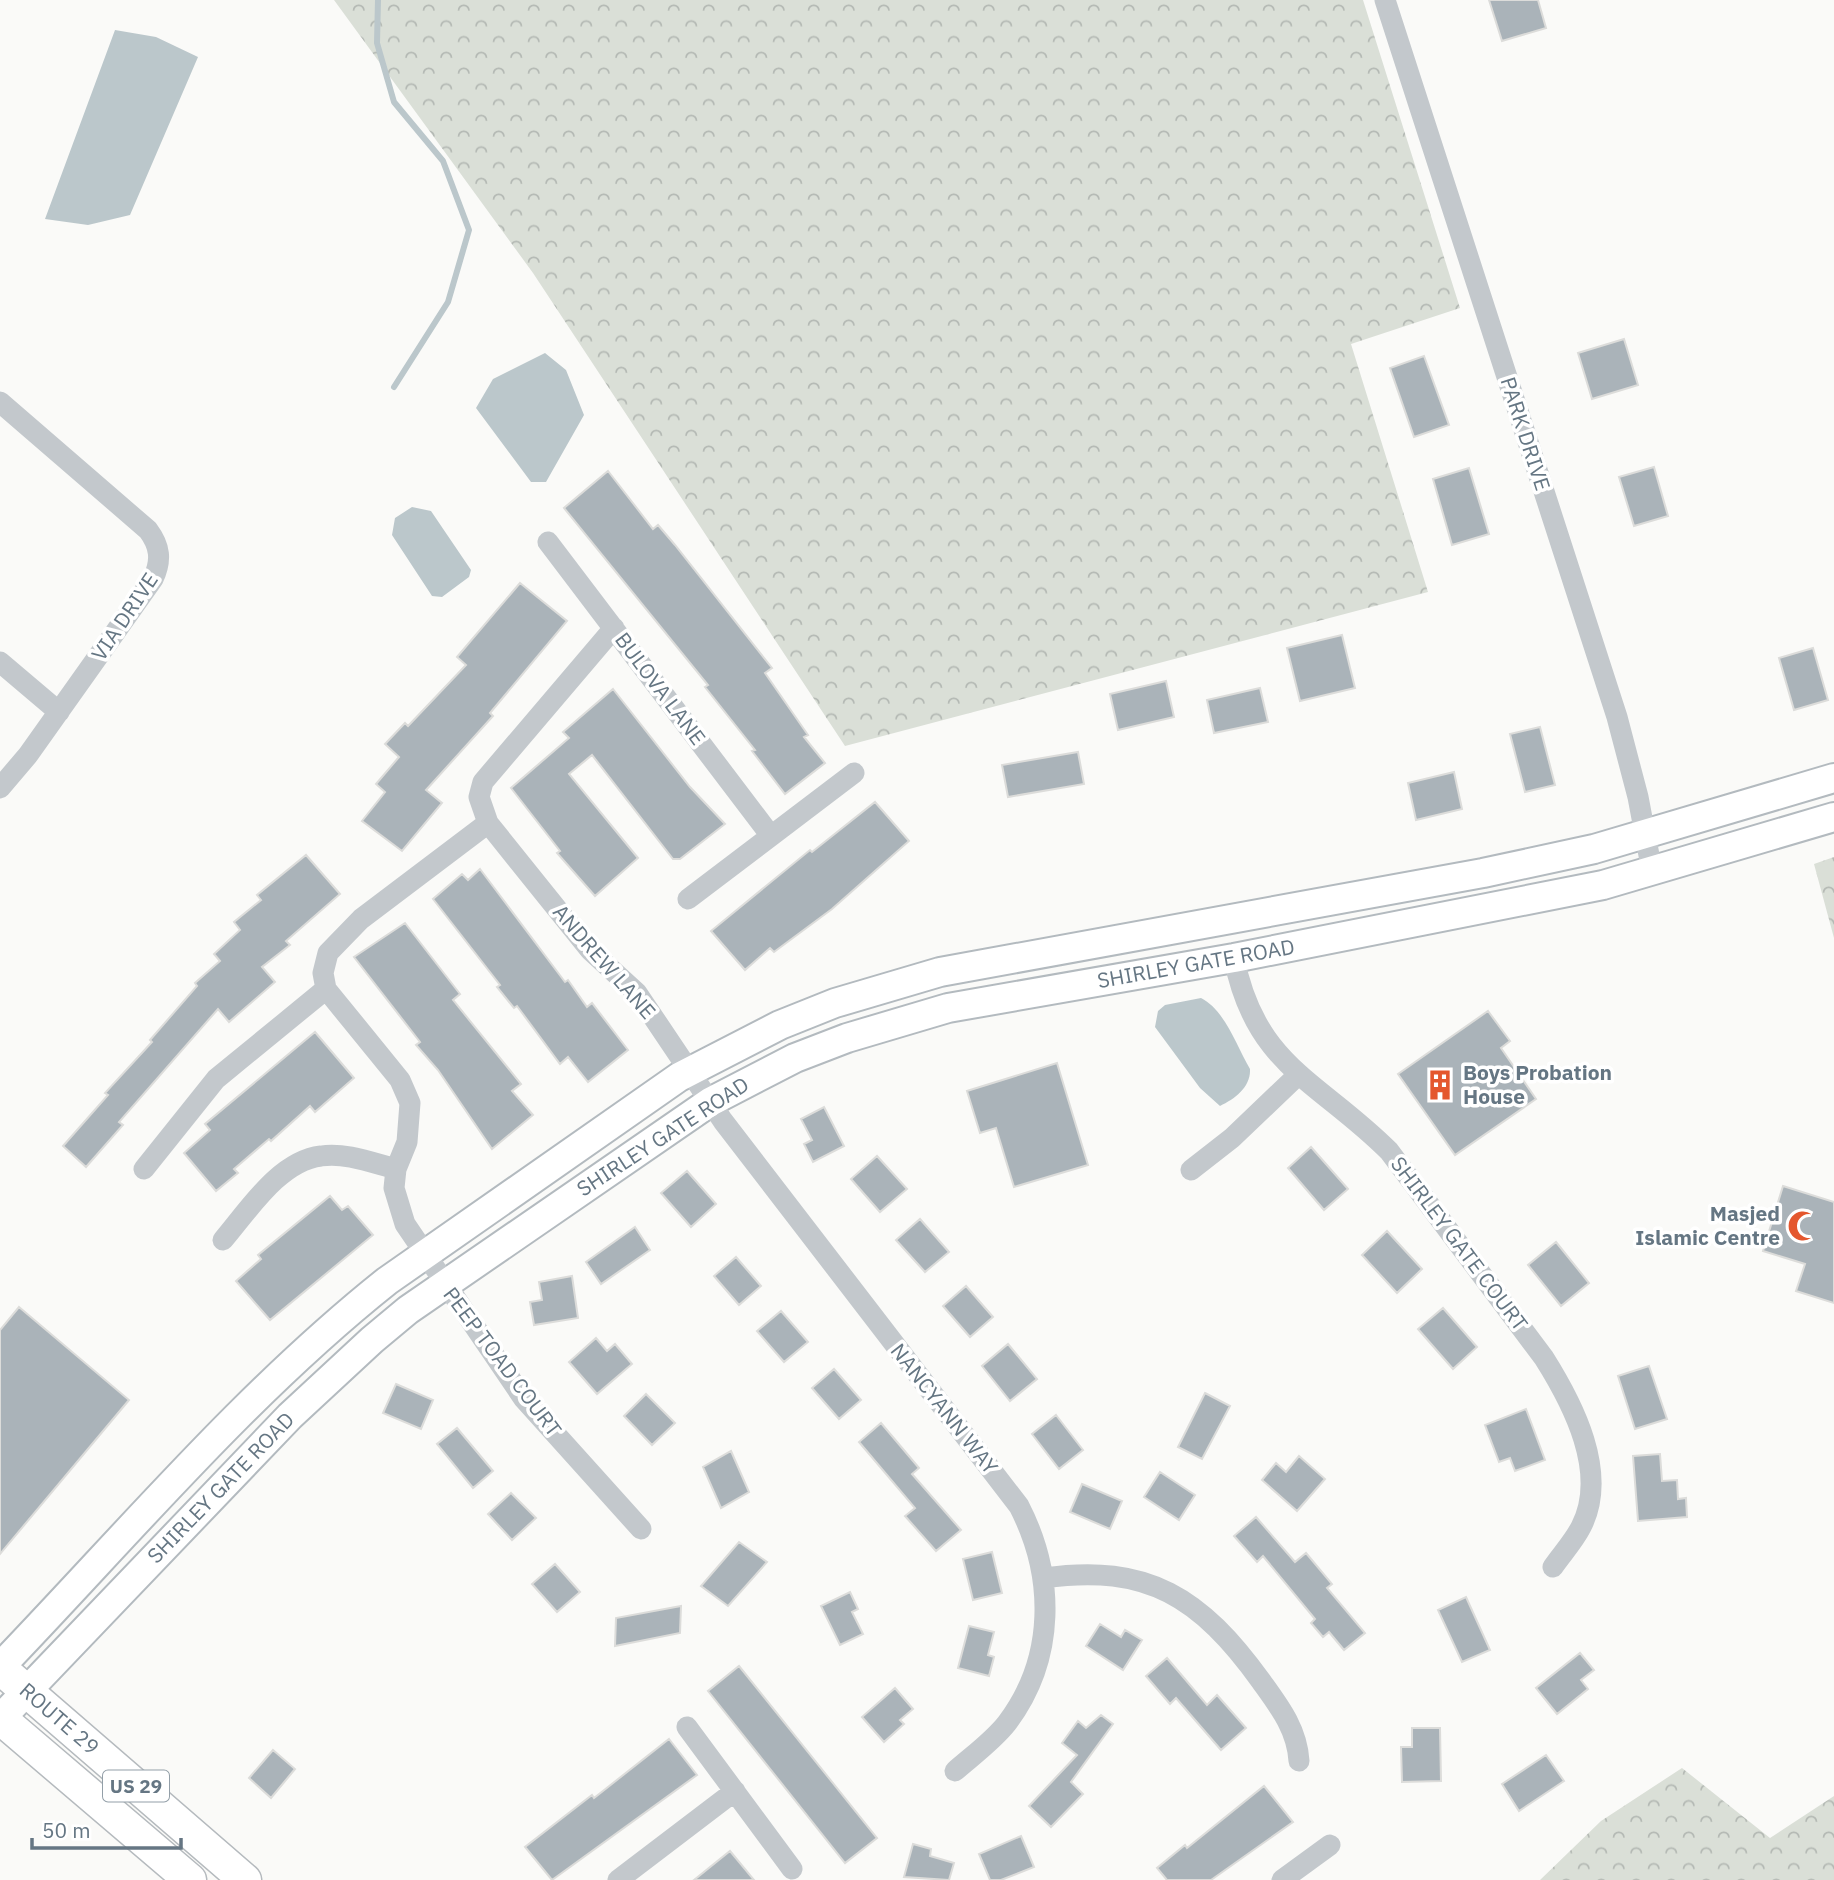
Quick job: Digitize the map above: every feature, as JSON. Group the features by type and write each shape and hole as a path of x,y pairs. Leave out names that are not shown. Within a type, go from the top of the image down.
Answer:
{"main road":[{"name":"SHIRLEY GATE ROAD","path":"0,1667 304,1350 348,1312 423,1255 689,1072 780,1025 835,1003 940,972 1483,873 1646,835 1834,778"},
{"name":"SHIRLEY GATE ROAD","path":"0,1719 290,1416 372,1340 444,1286 710,1102 795,1058 901,1021 1000,998 1234,958 1490,909 1652,871 1834,817"},
{"name":"ROUTE 29","path":"0,1667 245,1880"},
{"name":"ROUTE 29","path":"0,1719 190,1880"}],"street":[{"name":"PARK DRIVE","path":"1385,0 1617,717 1646,835 1652,871"},
{"name":"VIA DRIVE","path":"0,402 148,530 156,541 160,555 153,579 59,712 0,788"},
{"name":"BULOVA LANE","path":"548,542 771,836"},
{"name":"ANDREW LANE","path":"614,628 483,782 479,797 488,823 590,950 637,993 689,1072"},
{"path":"0,662 59,712"},
{"path":"688,899 854,773"},
{"path":"223,1240 272,1184 295,1165 321,1156 352,1158 396,1169 407,1142 410,1103 400,1080 326,989 323,973 328,953 353,927 488,823"},
{"name":"SHIRLEY GATE COURT","path":"1234,958 1243,997 1253,1020 1278,1056 1298,1075 1359,1121 1389,1151 1536,1347 1565,1391 1585,1448 1590,1494 1581,1527 1553,1567"},
{"path":"144,1169 216,1079 326,989"},
{"name":"NANCYANN WAY","path":"689,1072 1019,1506 1035,1540 1044,1578 1044,1638 1031,1681 1000,1731 956,1771"},
{"path":"1191,1170 1232,1138 1298,1075"},
{"name":"PEEP TOAD COURT","path":"396,1169 397,1204 423,1255 444,1286 524,1399 641,1529"},
{"path":"1044,1578 1114,1575 1161,1589 1202,1613 1239,1651 1287,1718 1298,1746 1298,1761"},
{"path":"687,1727 792,1869"},
{"path":"618,1880 735,1791"},
{"path":"1282,1880 1330,1845"}],"green space":[{"path":"334,0 1363,0 1460,308 1351,344 1428,592 845,746 533,273"},
{"path":"1834,857 1834,938 1814,864"},
{"path":"1682,1768 1770,1838 1834,1796 1834,1880 1540,1880 1601,1821"}],"shaded area":[{"path":"115,30 156,37 198,57 130,215 88,225 45,219"},
{"path":"545,353 566,370 584,415 546,482 531,482 476,408 493,379"},
{"path":"412,507 431,511 471,570 469,577 442,597 432,596 392,535 395,518"},
{"path":"1201,998 1224,1020 1250,1069 1248,1081 1241,1092 1220,1106 1200,1088 1155,1027 1158,1011 1165,1005"}],"building":[{"path":"1489,0 1538,0 1546,28 1502,41"},
{"path":"1624,339 1638,385 1592,399 1578,353"},
{"path":"1424,356 1449,425 1414,437 1390,368"},
{"path":"1654,467 1668,516 1634,526 1619,477"},
{"path":"1469,468 1489,534 1452,545 1433,479"},
{"path":"608,471 653,529 658,525 675,545 772,668 765,673 808,735 804,737 825,763 785,794 752,751 755,750 705,687 708,685 564,508"},
{"path":"520,583 567,621 490,713 493,716 426,790 442,803 402,851 362,821 385,792 376,784 399,757 385,744 405,723 408,726 466,665 457,657"},
{"path":"1342,635 1355,688 1300,701 1287,648"},
{"path":"1813,648 1828,700 1794,710 1779,658"},
{"path":"1166,681 1174,717 1118,730 1110,694"},
{"path":"1260,688 1268,722 1214,733 1207,700"},
{"path":"613,689 690,787 725,824 680,859 673,859 592,755 569,774 638,858 595,896 557,853 560,851 511,788 569,738 563,732"},
{"path":"1540,727 1555,785 1525,792 1510,734"},
{"path":"1078,752 1084,784 1008,797 1002,765"},
{"path":"1454,772 1462,809 1416,820 1408,783"},
{"path":"875,802 909,841 832,909 774,952 770,948 745,970 711,931 810,850 812,852"},
{"path":"306,855 340,894 286,941 290,945 262,967 275,982 229,1022 218,1009 119,1122 123,1125 86,1167 63,1146 108,1095 105,1093 152,1042 150,1040 197,986 195,983 220,961 214,954 240,930 234,922 261,900 257,895"},
{"path":"480,869 565,982 568,980 587,1007 592,1003 628,1050 588,1082 568,1057 560,1064 517,1006 514,1008 497,987 500,985 433,899 462,874 468,880"},
{"path":"405,923 460,994 453,1000 521,1084 512,1091 533,1115 492,1149 438,1070 416,1045 420,1042 354,957"},
{"name":"Boys Probation House","path":"1488,1011 1510,1041 1501,1048 1536,1099 1455,1155 1398,1074"},
{"path":"315,1032 354,1078 315,1112 310,1106 271,1141 269,1139 234,1169 238,1173 216,1191 184,1153 210,1130 205,1124"},
{"path":"1057,1063 1088,1165 1014,1187 996,1128 980,1133 967,1091"},
{"path":"824,1107 844,1146 813,1162 804,1144 812,1140 801,1119"},
{"path":"1311,1147 1348,1189 1324,1210 1288,1168"},
{"path":"877,1156 907,1189 880,1212 851,1179"},
{"path":"687,1171 716,1204 691,1227 661,1193"},
{"name":"Masjed Islamic Centre","path":"1783,1186 1834,1202 1834,1303 1796,1291 1805,1264 1763,1251"},
{"path":"330,1196 342,1210 348,1206 373,1235 270,1320 236,1281 261,1259 258,1255"},
{"path":"920,1219 949,1252 925,1272 896,1240"},
{"path":"635,1227 650,1250 601,1284 586,1262"},
{"path":"1387,1231 1422,1269 1397,1293 1362,1255"},
{"path":"1556,1242 1589,1283 1561,1306 1528,1265"},
{"path":"736,1257 761,1286 739,1305 714,1276"},
{"path":"572,1276 578,1318 534,1325 530,1302 542,1300 539,1282"},
{"path":"966,1286 993,1317 970,1337 943,1306"},
{"path":"19,1307 129,1400 0,1554 0,1330"},
{"path":"1443,1308 1477,1347 1453,1369 1418,1329"},
{"path":"781,1311 808,1342 784,1362 757,1331"},
{"path":"596,1338 607,1351 615,1344 632,1364 597,1394 569,1362"},
{"path":"1008,1344 1037,1379 1010,1401 982,1366"},
{"path":"1649,1366 1667,1419 1635,1429 1618,1376"},
{"path":"834,1369 861,1400 839,1419 812,1388"},
{"path":"396,1384 433,1400 421,1429 383,1413"},
{"path":"1205,1393 1230,1406 1202,1459 1178,1447"},
{"path":"646,1394 675,1423 652,1445 624,1416"},
{"path":"1526,1409 1545,1460 1515,1471 1510,1458 1499,1462 1485,1425"},
{"path":"1056,1415 1083,1450 1059,1469 1032,1434"},
{"path":"881,1423 919,1468 912,1474 961,1530 936,1551 905,1516 915,1508 859,1442"},
{"path":"457,1428 493,1471 473,1488 437,1444"},
{"path":"731,1451 749,1492 721,1508 703,1467"},
{"path":"1660,1454 1662,1481 1677,1480 1678,1499 1686,1498 1687,1517 1638,1521 1633,1456"},
{"path":"1299,1456 1325,1479 1297,1511 1262,1480 1276,1463 1286,1472"},
{"path":"1160,1472 1195,1495 1179,1520 1144,1497"},
{"path":"1082,1484 1122,1501 1110,1529 1070,1512"},
{"path":"511,1493 536,1518 512,1540 488,1514"},
{"path":"1256,1517 1295,1562 1306,1553 1332,1584 1327,1588 1365,1633 1344,1650 1329,1632 1323,1637 1311,1623 1315,1619 1263,1556 1257,1562 1234,1536"},
{"path":"739,1542 767,1562 728,1606 701,1586"},
{"path":"992,1552 1002,1593 973,1600 963,1559"},
{"path":"555,1564 580,1592 557,1612 532,1584"},
{"path":"850,1592 858,1609 852,1612 863,1634 840,1645 821,1606"},
{"path":"1466,1597 1490,1650 1462,1662 1438,1610"},
{"path":"681,1606 680,1633 615,1646 616,1618"},
{"path":"1100,1624 1121,1637 1125,1630 1142,1640 1123,1670 1086,1646"},
{"path":"969,1626 994,1632 988,1655 994,1657 989,1676 958,1668"},
{"path":"1580,1653 1594,1670 1581,1680 1588,1689 1557,1714 1536,1688"},
{"path":"1167,1658 1207,1705 1217,1695 1246,1728 1221,1750 1176,1698 1170,1704 1146,1676"},
{"path":"739,1666 877,1838 845,1863 708,1691"},
{"path":"895,1688 913,1709 900,1720 904,1724 884,1742 862,1717"},
{"path":"1101,1715 1113,1724 1071,1782 1083,1794 1051,1827 1029,1806 1077,1755 1062,1743 1078,1721 1086,1728"},
{"path":"1412,1728 1440,1728 1441,1781 1402,1782 1401,1747 1412,1747"},
{"path":"669,1739 697,1775 552,1880 525,1847 592,1795 594,1798"},
{"path":"273,1750 295,1769 271,1798 249,1778"},
{"path":"1546,1755 1564,1781 1519,1811 1502,1784"},
{"path":"1264,1786 1293,1822 1211,1880 1167,1880 1157,1868 1185,1845 1187,1848"},
{"path":"1021,1836 1034,1867 1001,1880 990,1880 979,1854"},
{"path":"913,1844 931,1849 930,1856 954,1863 949,1880 904,1877"},
{"path":"730,1851 754,1880 694,1880"}],"waterway":[{"path":"378,0 377,43 394,102 443,161 469,230 448,302 394,387"}],"place":[{"name":"Boys Probation House","path":"1440,1085"},
{"name":"Masjed Islamic Centre","path":"1803,1226"}]}
